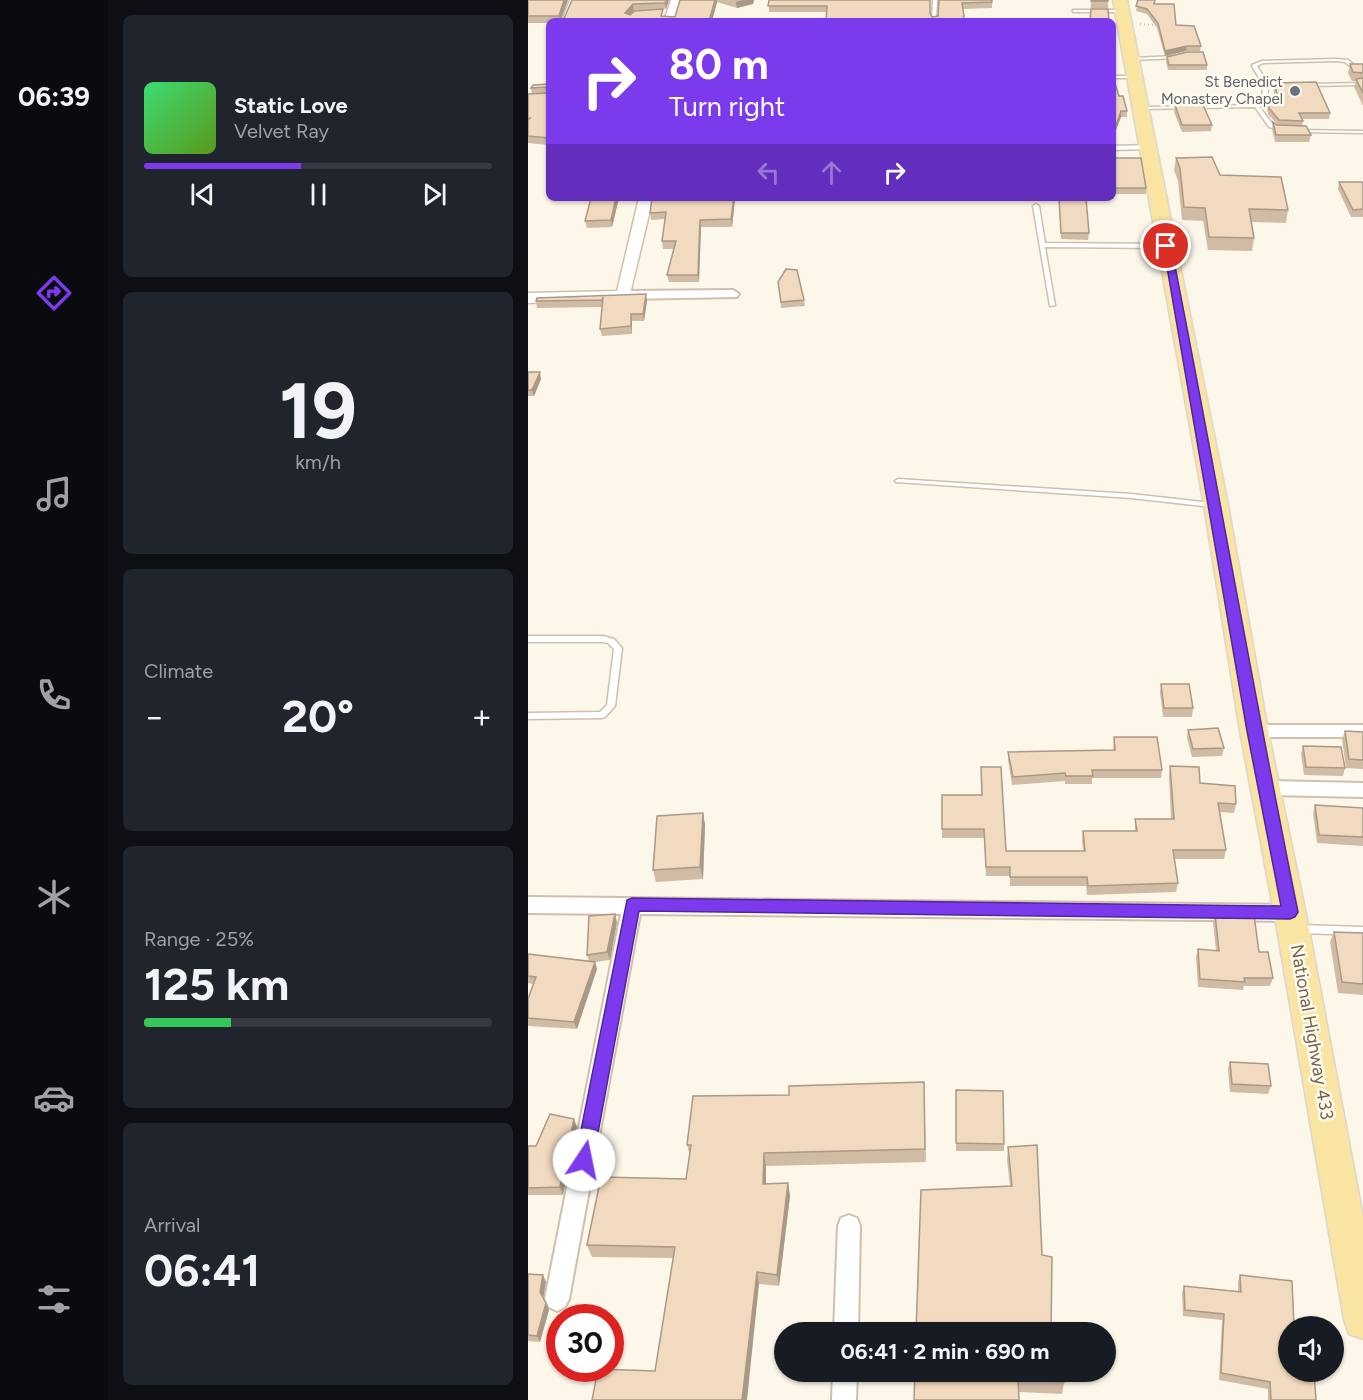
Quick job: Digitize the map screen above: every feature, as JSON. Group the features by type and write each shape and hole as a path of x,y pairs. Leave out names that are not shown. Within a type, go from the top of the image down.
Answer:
{"main road":[{"name":"National Highway 433","path":"1121,5 1216,505 1254,731 1292,921 1363,1320"}],"street":[{"path":"668,15 676,0"},
{"path":"624,295 645,201"},
{"path":"528,298 733,294"},
{"path":"1254,731 1363,731"},
{"path":"1265,788 1363,790"},
{"path":"528,905 632,905 1292,921"},
{"path":"557,1299 632,905"},
{"path":"846,1322 849,1226"},
{"path":"844,1400 845,1382"}],"lane":[{"path":"565,18 572,0"},
{"path":"934,18 935,0"},
{"path":"1075,11 1121,5"},
{"path":"1116,75 1179,55"},
{"path":"1141,108 1256,106 1263,102 1267,93 1266,86 1254,66 1262,62 1336,60 1346,61 1358,70"},
{"path":"1298,85 1363,84"},
{"path":"1266,86 1276,85"},
{"path":"1256,106 1271,126 1286,130"},
{"path":"1296,130 1363,132"},
{"path":"1116,148 1148,147"},
{"path":"1036,206 1052,305"},
{"path":"1043,245 1166,246"},
{"path":"898,481 1216,505"},
{"path":"528,639 603,639 615,643 618,648 611,706 606,712 602,715 528,716"},
{"path":"1292,921 1363,931"}],"building":[{"path":"528,0 564,0 559,16 528,16"},
{"path":"572,0 666,0 665,3 633,4 625,13 630,15 635,11 663,9 661,16 675,17 680,0 715,0 710,18 564,18"},
{"path":"769,0 930,0 932,17 938,16 939,0 992,0 992,2 962,3 964,18 826,18 827,6 768,6"},
{"path":"1138,0 1155,0 1154,4 1174,4 1176,25 1194,26 1201,46 1187,46 1165,51 1158,23 1147,9 1136,6"},
{"path":"1091,9 1108,9 1109,18 1090,18"},
{"path":"1187,52 1203,52 1207,65 1169,65 1167,57"},
{"path":"1350,64 1363,64 1363,73 1353,72"},
{"path":"1363,78 1363,93 1356,79"},
{"path":"1316,82 1330,113 1299,113 1303,121 1279,120 1269,108 1267,97 1278,97 1274,83"},
{"path":"546,84 546,87 531,88 533,85"},
{"path":"1116,86 1119,96 1123,96 1127,111 1121,111 1116,126"},
{"path":"546,93 546,138 528,136 530,118 528,118 528,94"},
{"path":"1175,105 1203,105 1212,125 1182,125"},
{"path":"1273,122 1277,125 1306,126 1311,135 1276,135"},
{"path":"1212,157 1220,175 1281,177 1288,210 1249,209 1254,238 1209,237 1205,208 1184,207 1180,168 1176,158"},
{"path":"1116,158 1141,158 1146,188 1116,188"},
{"path":"1339,182 1362,182 1363,209 1353,210"},
{"path":"590,201 615,201 611,220 585,221"},
{"path":"652,201 734,201 731,219 700,220 698,275 667,275 676,241 662,241 666,212 650,213"},
{"path":"1059,201 1086,201 1089,233 1061,233"},
{"path":"786,269 797,270 804,300 781,302 778,282"},
{"path":"646,294 643,314 631,314 631,326 600,329 603,297 602,300 536,301 537,298"},
{"path":"528,372 540,372 532,390 528,390"},
{"path":"1161,684 1189,684 1193,708 1164,708"},
{"path":"1218,728 1224,748 1193,749 1188,730"},
{"path":"1345,731 1363,732 1363,760 1349,759"},
{"path":"1114,737 1157,737 1162,770 1092,770 1093,776 1066,776 1065,773 1013,777 1008,752 1115,750"},
{"path":"1303,746 1341,747 1345,768 1306,767"},
{"path":"1170,766 1199,767 1200,783 1235,786 1236,804 1218,803 1226,850 1173,850 1178,883 1088,886 1087,877 1010,877 1010,867 986,867 984,829 942,829 942,795 982,795 981,767 1001,767 1006,851 1085,851 1083,831 1137,831 1135,819 1174,819"},
{"path":"1315,805 1363,808 1363,837 1319,835"},
{"path":"703,813 700,867 653,870 657,816"},
{"path":"615,914 607,952 587,955 589,916"},
{"path":"1215,914 1254,915 1259,952 1268,952 1273,978 1244,978 1245,982 1200,979 1198,949 1219,951"},
{"path":"1334,932 1363,933 1363,984 1342,982"},
{"path":"528,954 595,962 574,1022 528,1018 528,999 536,977 528,976"},
{"path":"1230,1062 1268,1064 1271,1086 1232,1084"},
{"path":"924,1082 925,1149 764,1153 763,1184 788,1183 777,1275 757,1272 742,1400 592,1400 595,1382 624,1382 624,1370 655,1371 675,1247 587,1245 601,1177 686,1179 691,1145 687,1145 693,1096 789,1095 789,1086"},
{"path":"956,1090 1003,1091 1004,1144 956,1143"},
{"path":"550,1114 574,1119 560,1187 528,1188 528,1146 536,1146"},
{"path":"1037,1145 1042,1255 1052,1257 1051,1322 916,1322 921,1190 1012,1186 1008,1147"},
{"path":"528,1274 543,1275 540,1292 546,1303 537,1336 528,1335"},
{"path":"1240,1275 1292,1281 1294,1316 1278,1316 1278,1382 1315,1382 1316,1400 1271,1400 1270,1382 1221,1373 1224,1314 1185,1310 1184,1286 1241,1292"},
{"path":"915,1382 1018,1382 1019,1400 914,1400"}],"place":[{"name":"St Benedict Monastery Chapel","path":"1295,91"}],"route":[{"path":"584,1160 632,905 1290,912 1254,731 1216,505 1166,246"}]}
